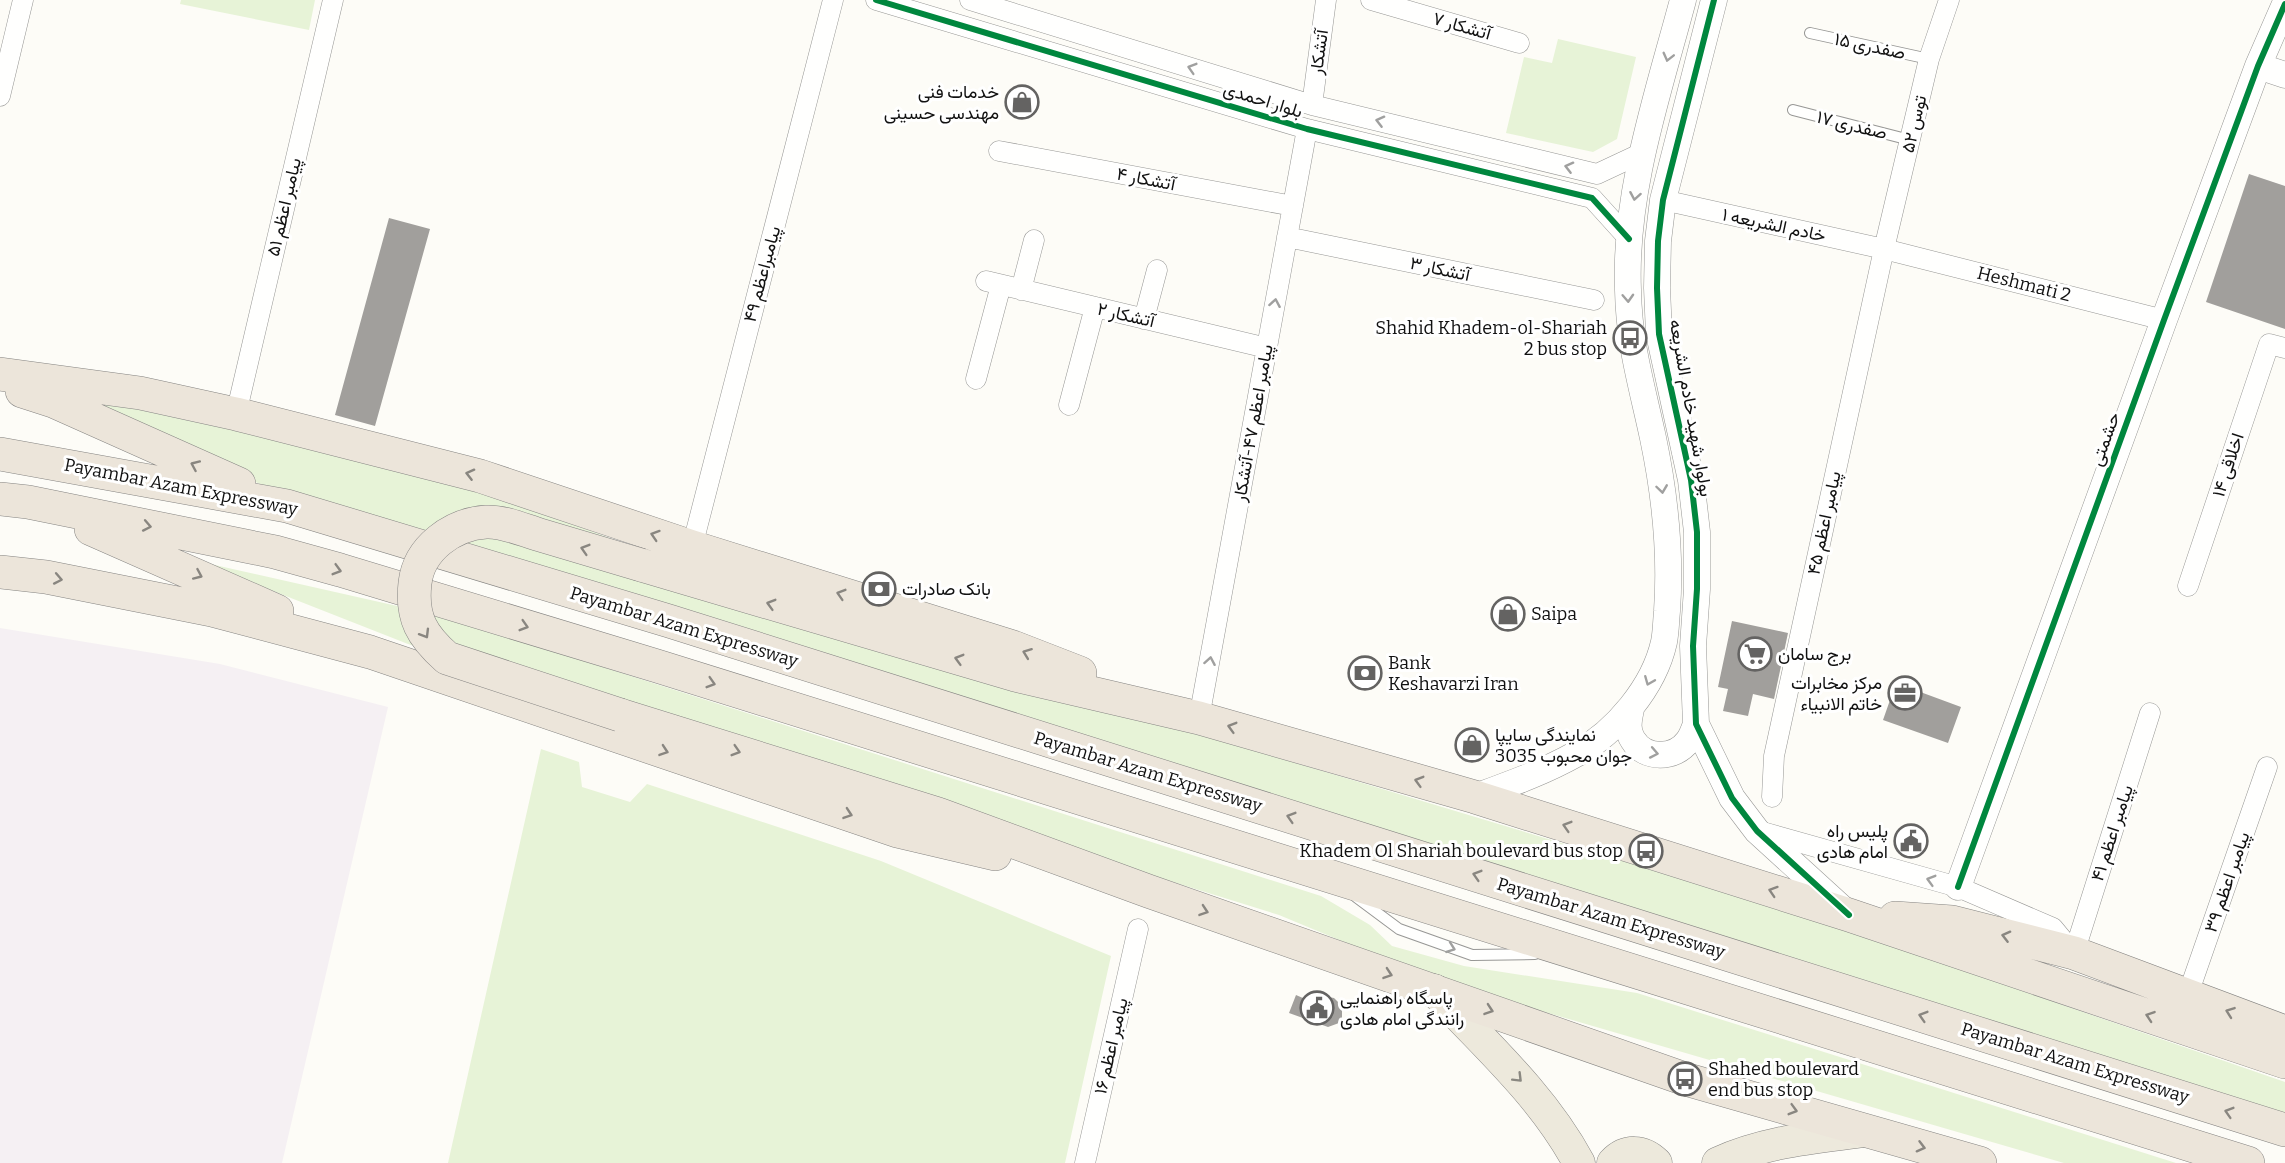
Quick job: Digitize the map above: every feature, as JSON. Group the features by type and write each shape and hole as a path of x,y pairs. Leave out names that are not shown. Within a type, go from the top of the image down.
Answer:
{"highway":[{"path":"0,374 140,393 236,414 480,476 692,547 1013,647 1199,718"},
{"path":"0,385 53,401 287,506"},
{"name":"Payambar Azam Expressway","path":"0,454 287,506 669,621 2285,1130"},
{"path":"14,501 370,652"},
{"path":"14,501 275,552 340,570 657,666 2248,1163"},
{"path":"1980,1163 1685,1079 1148,891 938,814 470,667 447,658 429,643 418,622 413,599 416,575 427,553 443,536 465,525 488,522 512,527 1015,675 1199,718 1475,797 1849,915 2285,1062"},
{"path":"0,572 46,577 212,610 370,652 897,831 1148,891"},
{"path":"1849,915 1952,922 2074,953 2285,1032"}],"main road":[{"path":"1434,990 1528,1087 1565,1136 1579,1163"},
{"path":"1718,1163 1742,1152 1770,1144 1865,1131"},
{"path":"1613,1163 1620,1156 1631,1152 1643,1153 1656,1163"}],"street":[{"path":"0,96 23,0"},
{"name":"پیامبر اعظم ۵۱","path":"236,414 333,0"},
{"name":"پیامبراعظم ۴۹","path":"692,547 833,0"},
{"name":"بلوار احمدی","path":"876,0 1307,129 1592,198"},
{"name":"بلوار احمدی","path":"970,0 1312,105 1597,174"},
{"name":"آتشکار","path":"1312,105 1326,0"},
{"name":"آتشکار ۷","path":"1371,0 1519,43"},
{"path":"1475,797 1535,775 1578,753 1606,733 1645,690 1664,643 1668,588 1668,534 1662,485 1630,338 1629,239 1634,195 1683,0"},
{"name":"بولوار شهید خادم الشریعه","path":"1714,0 1663,200 1657,276 1659,334 1691,480 1697,532 1697,589 1693,646 1696,724 1732,798 1757,831 1849,915"},
{"name":"توس ۵۲","path":"1884,249 1929,59 1949,0"},
{"name":"حشمتی","path":"1958,887 2258,66 2285,4"},
{"path":"2258,66 2285,75"},
{"name":"پیامبر اعظم ۴۷-آتشکار","path":"1199,718 1307,129"},
{"name":"آتشکار ۴","path":"999,151 1293,206"},
{"path":"1629,239 1592,198 1599,184 1597,174 1644,152"},
{"name":"خادم الشریعه ۱","path":"1663,200 1884,249"},
{"name":"آتشکار ۳","path":"1287,237 1594,300"},
{"path":"1021,290 1034,240"},
{"name":"Heshmati 2","path":"1884,249 2164,320"},
{"name":"پیامبر اعظم ۴۵","path":"1772,797 1774,756 1884,249"},
{"path":"1144,319 1157,270"},
{"name":"آتشکار ۲","path":"976,380 993,283 1267,348"},
{"path":"1069,405 1095,307"},
{"name":"اخلاقی ۱۴","path":"2188,585 2277,346"},
{"path":"1630,709 1628,725 1633,740 1644,752 1660,756 1676,752 1688,741 1696,724"},
{"name":"پیامبر اعظم ۴۱","path":"2074,953 2150,713"},
{"name":"پیامبر اعظم ۳۹","path":"2187,997 2267,767"},
{"path":"1757,831 1958,887 2053,928 2074,953"},
{"name":"پیامبر اعظم ۱۶","path":"1084,1163 1138,929"}],"lane":[{"name":"صفدری ۱۵","path":"1810,33 1929,59"},
{"name":"صفدری ۱۷","path":"1793,110 1910,140"}],"shaded area":[{"path":"0,628 220,664 388,707 282,1163 0,1163"}],"green space":[{"path":"181,0 315,0 309,30 180,4"},
{"path":"1558,39 1636,57 1617,139 1593,152 1506,133 1524,57 1552,63"},
{"path":"62,393 441,475 631,546 1183,729 1598,854 1763,901 2285,1082 2285,1113 286,496"},
{"path":"197,561 446,617 1321,896 1370,925 1392,946 1464,966 1637,993 2176,1163 2064,1163 1438,981 1279,915 408,644"},
{"path":"541,749 579,762 582,787 630,802 647,784 881,861 1111,956 1065,1163 448,1163"}],"building":[{"path":"2249,174 2285,186 2285,329 2206,302"},
{"path":"389,218 430,229 375,426 335,415"},
{"name":"برج سامان","path":"1732,621 1788,633 1774,699 1753,694 1748,716 1723,711 1728,689 1718,687"},
{"path":"1896,683 1961,707 1948,743 1883,720"},
{"path":"1296,995 1312,1002 1314,999 1319,1001 1328,997 1334,998 1342,1006 1342,1018 1339,1023 1328,1027 1289,1013"}],"cycle path":[{"path":"876,0 1307,129 1592,198 1629,239"},
{"path":"1714,0 1663,200 1658,241 1659,334 1691,480 1697,532 1697,589 1693,646 1696,724 1732,798 1757,831 1849,915"},
{"path":"1958,887 2258,66 2285,4"}],"place":[{"name":"خدمات فنی مهندسی حسینی","path":"1022,102"},
{"name":"Shahid Khadem-ol-Shariah 2 bus stop","path":"1630,338"},
{"name":"بانک صادرات","path":"879,589"},
{"name":"Saipa","path":"1508,614"},
{"name":"برج سامان","path":"1755,654"},
{"name":"Bank Keshavarzi Iran","path":"1365,673"},
{"name":"مرکز مخابرات خاتم الانبیاء","path":"1905,693"},
{"name":"نمایندگی سایپا جوان محبوب 3035","path":"1472,745"},
{"name":"پلیس راه امام هادی","path":"1911,841"},
{"name":"Khadem Ol Shariah boulevard bus stop","path":"1646,851"},
{"name":"پاسگاه راهنمایی رانندگی امام هادی","path":"1317,1008"},
{"name":"Shahed boulevard end bus stop","path":"1685,1079"}]}
